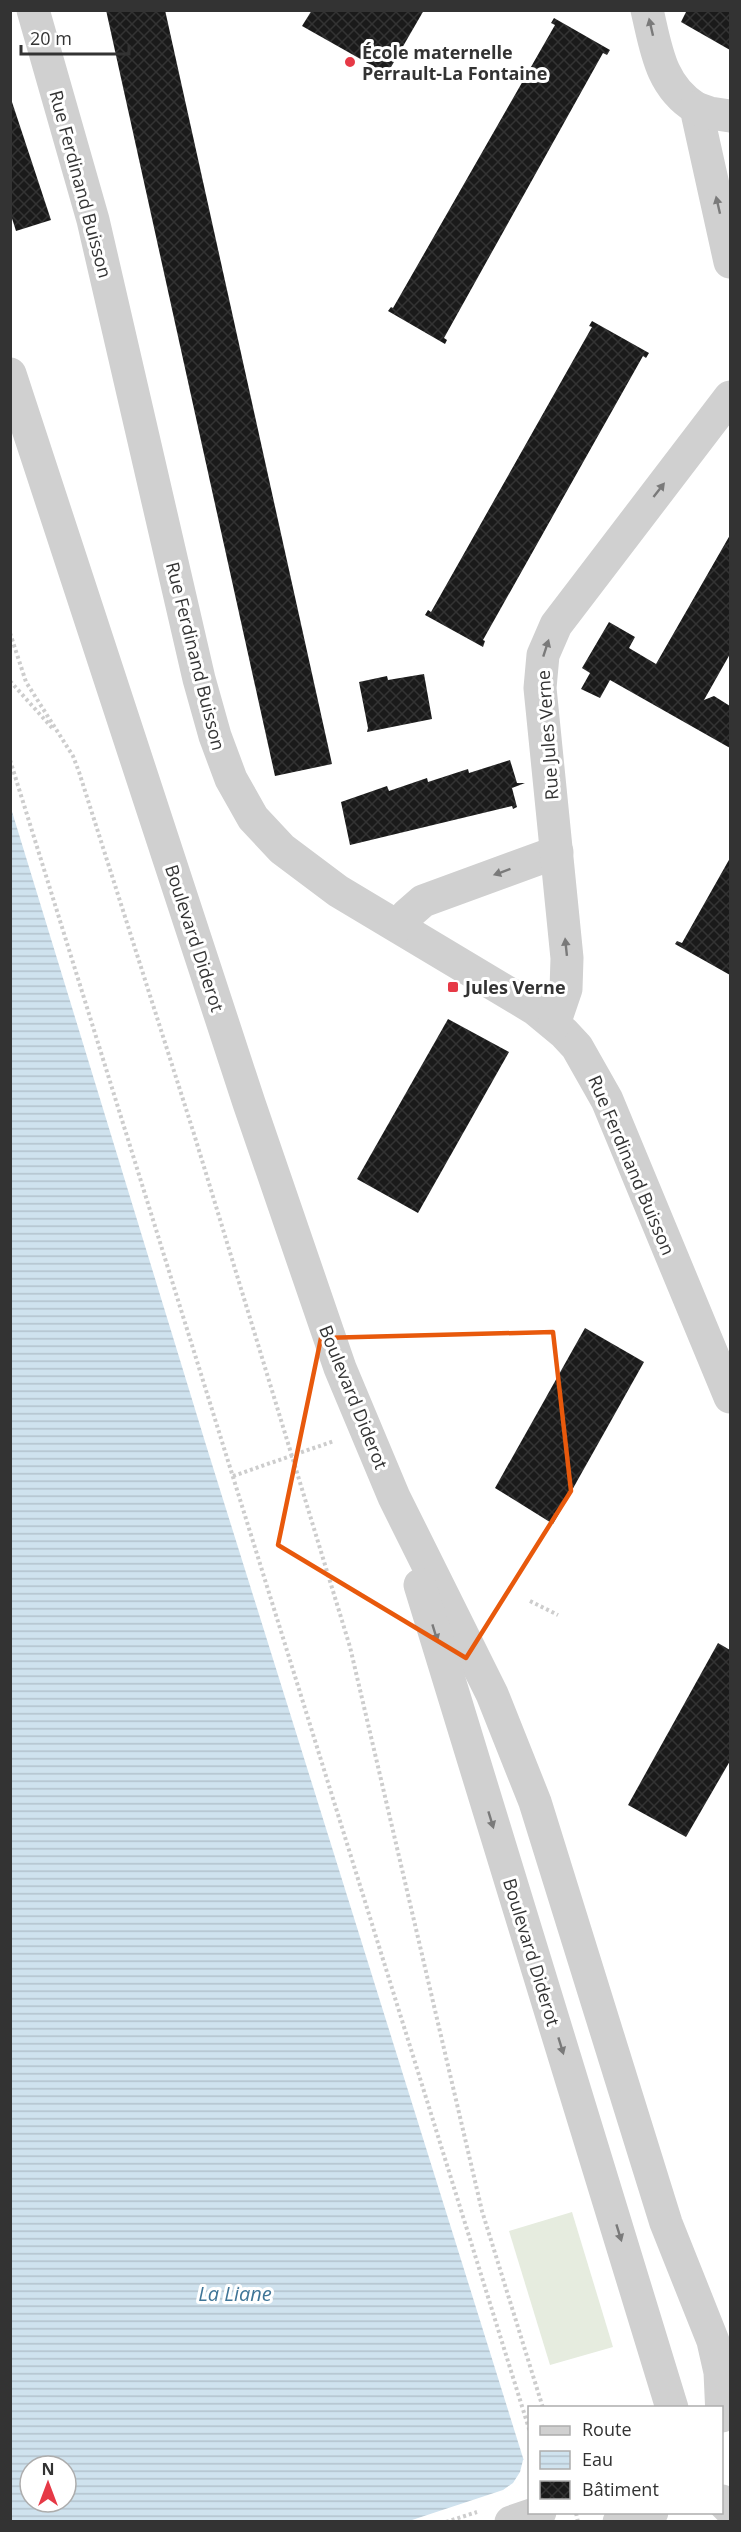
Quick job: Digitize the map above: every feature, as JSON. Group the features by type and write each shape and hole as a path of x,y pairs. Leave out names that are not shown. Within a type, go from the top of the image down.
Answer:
{"street":[{"name":"Rue Ferdinand Buisson","path":"33,10 93,220 199,679 223,759 253,818 282,849 319,878 535,1009 577,1047 607,1100 730,1397"},
{"path":"648,10 658,56 672,88 683,100 696,108 730,116"},
{"path":"696,108 730,262"},
{"name":"Boulevard Diderot","path":"10,374 300,1256 340,1368 394,1497 492,1694 549,1843 674,2245 698,2300 718,2362 722,2406"},
{"name":"Rue Jules Verne","path":"554,1024 566,989 567,958 540,687 543,655 556,625 730,397"},
{"path":"398,927 407,915 423,901 557,852"},
{"name":"Boulevard Diderot","path":"394,1497 459,1717 671,2406"},
{"name":"Boulevard Diderot","path":"698,2300 730,2346"},
{"path":"511,2522 534,2514"},
{"path":"619,2522 645,2514"}],"path":[{"path":"10,633 26,682 73,756 86,794 194,1134 327,1569 361,1689 482,2211 542,2406"},
{"path":"10,681 63,739"},
{"path":"10,760 528,2426"},
{"path":"233,1476 366,1430"},
{"path":"530,1601 558,1615"}],"highlighted area":[{"path":"553,1332 571,1491 466,1658 278,1545 321,1338"}],"shaded area":[{"path":"572,2212 613,2347 550,2365 509,2231"}],"water":[{"name":"La Liane","path":"10,805 206,1445 528,2474 528,2514 533,2514 542,2521 11,2521"}],"pier":[{"path":"527,2459 528,2462 528,2514 533,2514 545,2522 409,2521 503,2490 513,2483 520,2472 523,2460"}],"building":[{"path":"106,10 165,10 332,764 275,776"},
{"path":"312,10 424,10 387,74 302,26"},
{"path":"687,10 730,10 730,50 681,22"},
{"path":"554,18 610,50 607,55 603,53 444,338 447,340 445,344 388,311 391,307 393,308 555,25 551,23"},
{"path":"11,99 51,220 16,231 10,212"},
{"path":"592,321 649,353 646,358 643,356 483,640 485,641 483,647 425,615 428,610 431,612 592,327 589,326"},
{"path":"730,535 730,654 704,700 714,696 730,706 730,748 610,680 600,698 581,689 590,673 582,668 609,622 635,637 629,648 656,664"},
{"path":"424,674 432,719 367,732 359,682 387,676 388,680"},
{"path":"510,760 517,783 525,783 512,788 517,807 513,809 512,806 350,845 341,802 387,786 389,791 427,778 428,782 468,769 469,773"},
{"path":"730,858 730,975 675,944 677,941 682,943"},
{"path":"448,1019 509,1052 418,1213 357,1179"},
{"path":"585,1328 644,1362 553,1524 495,1488"},
{"path":"718,1643 730,1650 730,1761 686,1837 628,1805"}],"place":[{"name":"École maternelle Perrault-La Fontaine","path":"350,62"},
{"name":"Jules Verne","path":"453,987"}]}
